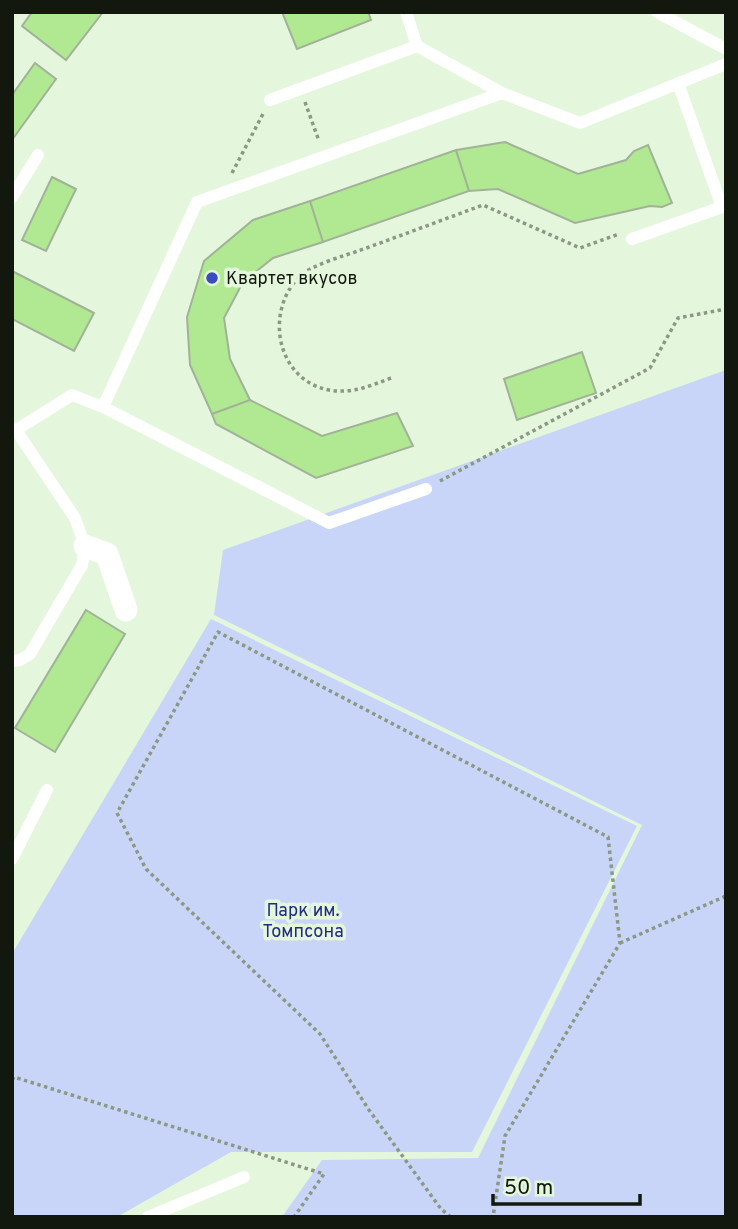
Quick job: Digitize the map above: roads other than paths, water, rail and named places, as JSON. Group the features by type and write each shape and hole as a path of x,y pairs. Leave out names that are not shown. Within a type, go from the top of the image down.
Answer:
{"street":[{"path":"85,546 107,554 126,610"}],"lane":[{"path":"405,12 418,46 502,93 580,123 726,64"},
{"path":"657,12 726,49"},
{"path":"270,100 418,46"},
{"path":"632,239 722,207 678,83"},
{"path":"103,407 197,202 502,93"},
{"path":"12,197 38,155"},
{"path":"12,661 30,654 82,565 85,546 75,519 13,431 72,395 103,407 329,523 426,489"},
{"path":"12,859 47,790"},
{"path":"148,1217 244,1177"}],"place":[{"name":"Квартет вкусов","path":"212,278"}],"park label":[{"name":"Парк им. Томпсона","path":"303,920"}]}
